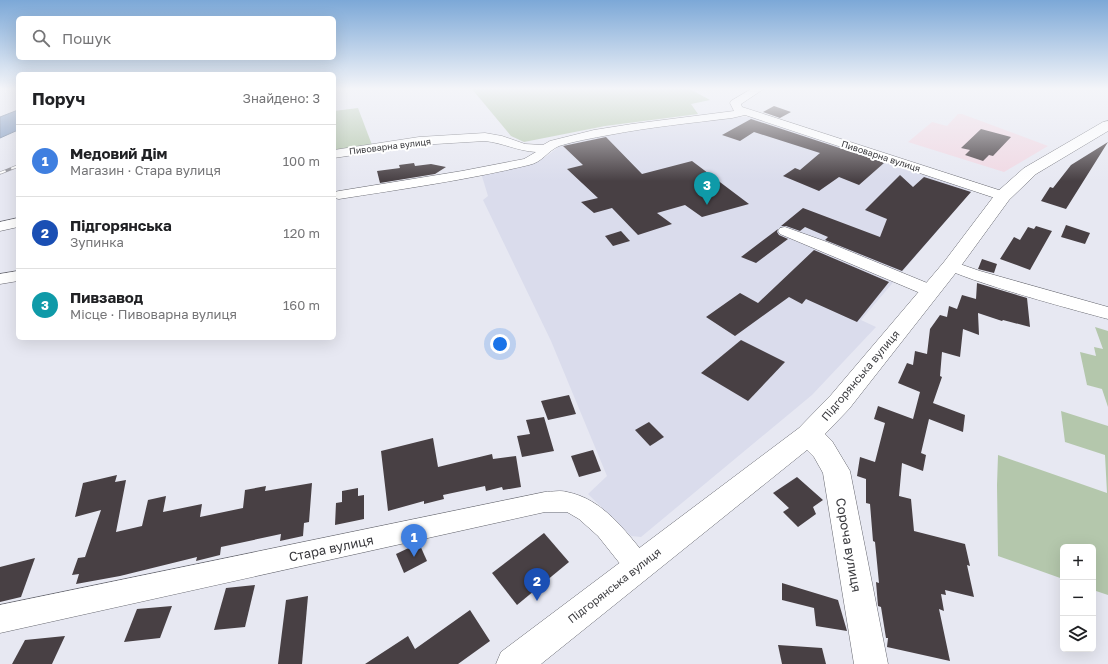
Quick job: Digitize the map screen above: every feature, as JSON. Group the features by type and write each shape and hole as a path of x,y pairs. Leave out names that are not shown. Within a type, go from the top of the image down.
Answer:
{"main road":[{"name":"Підгорянська вулиця","path":"513,664 808,435 840,402 951,266 1003,196 1030,172 1108,125"},
{"name":"Сороча вулиця","path":"808,435 823,449 836,471 871,664"}],"street":[{"name":"Пивоварна вулиця","path":"336,154 419,141 485,138 498,139 524,148 545,149 554,144 594,134 632,127 699,119"},
{"name":"Пивоварна вулиця","path":"766,119 1003,196"},
{"path":"339,195 455,176 528,162 540,156 545,149"},
{"path":"0,227 16,223"},
{"path":"785,231 931,290"},
{"path":"951,266 974,275 1108,313"},
{"path":"0,279 16,276"},
{"name":"Стара вулиця","path":"0,620 545,502 567,502 584,508 596,518 638,566"}],"shaded area":[{"path":"720,119 759,119 973,189 861,320 876,327 812,395 641,537 631,536 588,494 607,476 551,341 483,200 488,196 481,173 526,165 547,156 561,145 625,130"},
{"path":"953,119 975,119 1048,146 1004,172 908,142 932,122 947,126"}],"green space":[{"path":"336,119 362,119 372,145 336,151"},
{"path":"497,119 659,119 605,126 524,142 511,136"},
{"path":"1095,327 1108,331 1108,407 1102,389 1087,385 1080,352 1096,356 1094,347 1103,349"},
{"path":"1061,411 1108,426 1108,595 1096,591 1096,544 1060,544 1060,578 998,556 998,455 1107,493 1105,455 1065,442"}],"water":[{"path":"0,119 16,119 16,131 0,138"}],"building":[{"path":"751,119 884,163 859,185 839,177 819,191 783,176 795,168 800,170 820,153 754,132 740,141 722,135"},
{"path":"981,129 1011,137 993,156 989,155 983,161 965,155 970,150 961,148"},
{"path":"606,137 642,174 692,161 749,204 702,217 685,205 657,213 672,224 638,235 612,208 594,213 581,202 598,198 567,169 583,165 563,146"},
{"path":"1108,142 1066,209 1041,201 1050,187 1053,188 1071,165"},
{"path":"414,163 415,166 431,164 446,167 435,174 380,183 377,171 400,168 399,165"},
{"path":"900,175 913,187 924,177 971,192 902,271 825,240 828,237 805,227 800,231 786,226 781,226 803,208 880,237 887,219 865,210"},
{"path":"1066,225 1090,233 1085,244 1061,237"},
{"path":"1036,226 1052,231 1030,270 1000,259 1014,237 1020,240 1028,227 1034,229"},
{"path":"778,229 777,232 779,235 788,239 756,263 741,257"},
{"path":"621,231 630,241 613,246 605,236"},
{"path":"814,250 889,282 857,322 806,299 802,304 789,297 735,336 706,317 740,293 758,303"},
{"path":"982,259 997,264 994,273 978,269"},
{"path":"977,283 1027,298 1030,327 1002,321 978,313 979,335 963,329 960,357 942,352 940,376 942,377 933,403 965,415 963,432 929,419 921,453 926,455 923,471 902,463 899,496 911,499 914,531 965,544 970,566 967,565 974,597 945,590 946,595 941,594 944,611 939,609 950,661 887,647 888,638 886,638 881,607 878,606 876,582 879,583 875,542 873,541 870,504 866,503 866,479 857,476 860,457 875,462 885,423 874,419 878,406 913,419 920,392 898,383 907,363 913,365 915,351 927,354 930,329 940,315 947,317 949,306 957,309 962,295 976,299"},
{"path":"741,340 785,362 748,401 701,373"},
{"path":"569,395 576,414 548,420 541,401"},
{"path":"544,417 554,451 522,457 517,436 530,434 526,420"},
{"path":"649,422 664,437 650,446 635,430"},
{"path":"433,438 438,467 492,454 493,459 516,456 521,487 503,490 502,487 486,491 485,486 443,495 444,499 424,504 424,501 388,511 381,451"},
{"path":"593,450 601,471 579,477 571,456"},
{"path":"117,475 115,482 126,480 116,532 142,526 148,500 166,496 163,512 202,504 200,517 243,508 245,490 266,486 265,491 312,483 309,522 304,523 303,536 280,541 281,534 221,547 220,555 196,561 197,557 120,576 76,584 79,574 72,575 78,558 85,557 101,510 75,517 83,483"},
{"path":"797,477 823,500 813,507 816,514 798,527 783,512 789,508 773,493"},
{"path":"358,488 358,496 364,495 364,519 335,525 336,503 342,502 342,491"},
{"path":"544,533 569,562 517,605 492,573"},
{"path":"419,543 427,561 404,573 396,554"},
{"path":"35,558 21,597 0,602 0,567"},
{"path":"782,583 838,600 847,631 816,626 814,608 782,600"},
{"path":"255,585 245,627 214,630 226,588"},
{"path":"308,596 302,664 278,664 286,600"},
{"path":"172,606 160,638 124,642 137,609"},
{"path":"470,610 490,641 458,664 365,664 408,636 415,649"},
{"path":"65,636 52,664 12,664 25,640"},
{"path":"778,645 822,648 826,664 782,664"}],"railway":[{"path":"0,173 16,167"}],"place":[{"name":"Пивзавод","path":"707,205"},
{"name":"Медовий Дім","path":"414,557"},
{"name":"Підгорянська","path":"537,601"}]}
